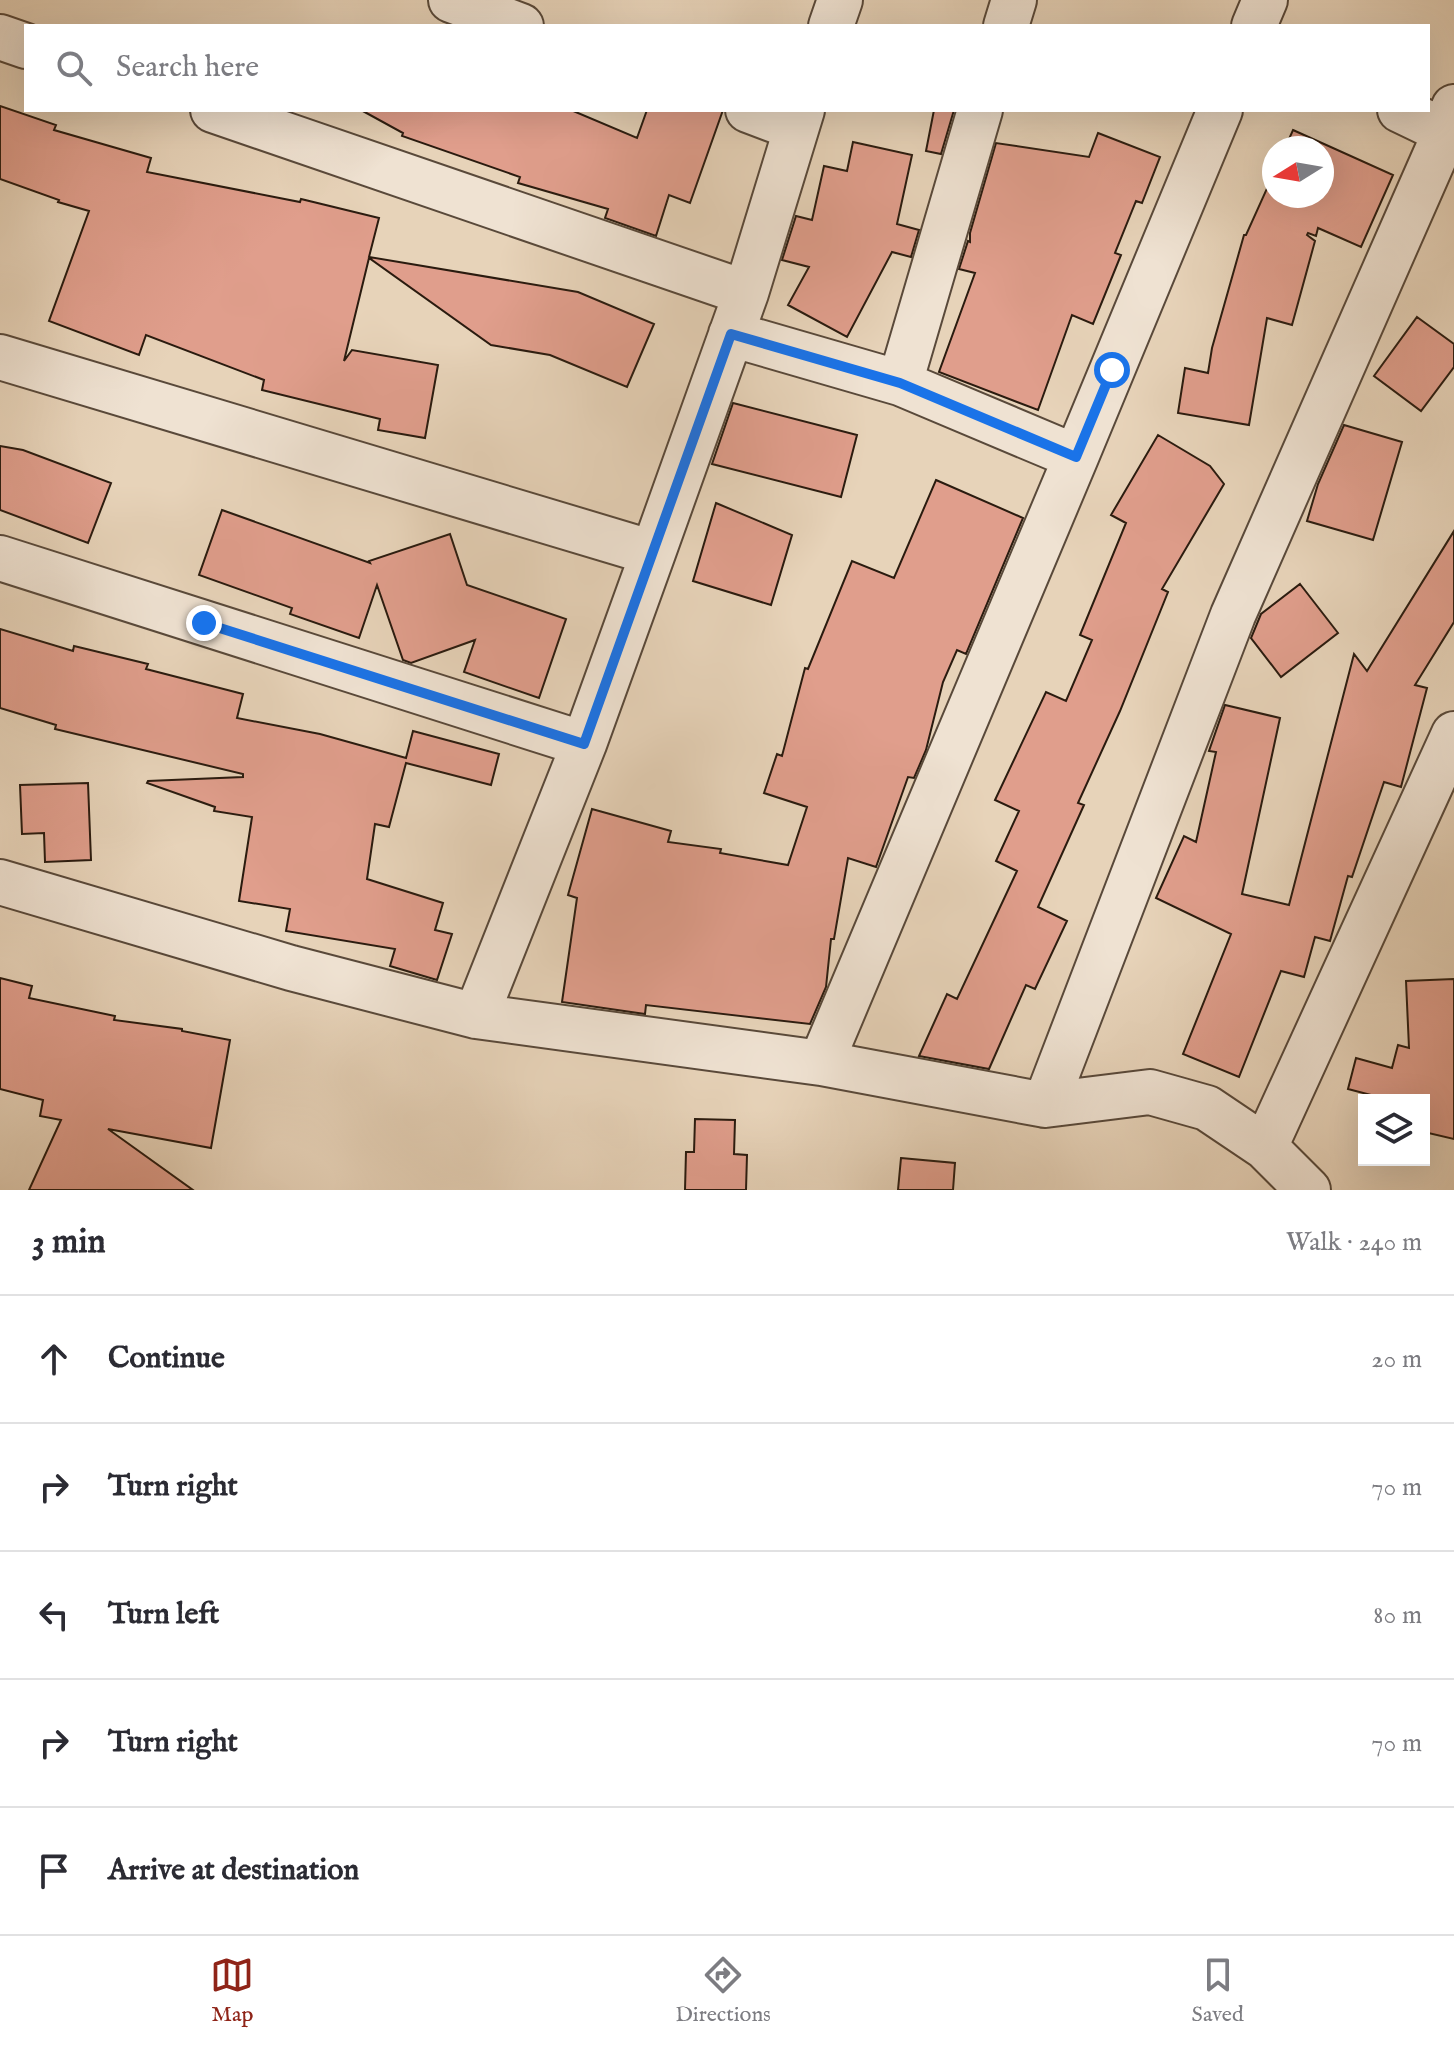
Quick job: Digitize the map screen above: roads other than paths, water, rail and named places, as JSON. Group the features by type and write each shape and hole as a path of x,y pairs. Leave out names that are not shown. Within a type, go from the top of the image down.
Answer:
{"street":[{"path":"451,0 516,24"},
{"path":"832,24 840,0"},
{"path":"1007,24 1014,0"},
{"path":"1255,24 1265,0"},
{"path":"0,37 24,45"},
{"path":"219,112 746,293"},
{"path":"476,1016 584,744 746,293 799,119 759,112"},
{"path":"900,383 979,112"},
{"path":"821,1063 1219,112"},
{"path":"1045,1105 1233,615 1451,126 1406,112"},
{"path":"731,334 900,383 1076,457"},
{"path":"0,357 653,553"},
{"path":"0,558 584,744"},
{"path":"1265,1147 1454,734"},
{"path":"0,882 291,968 476,1016 821,1063 1045,1105 1150,1092 1207,1108 1265,1147 1308,1190"}]}
